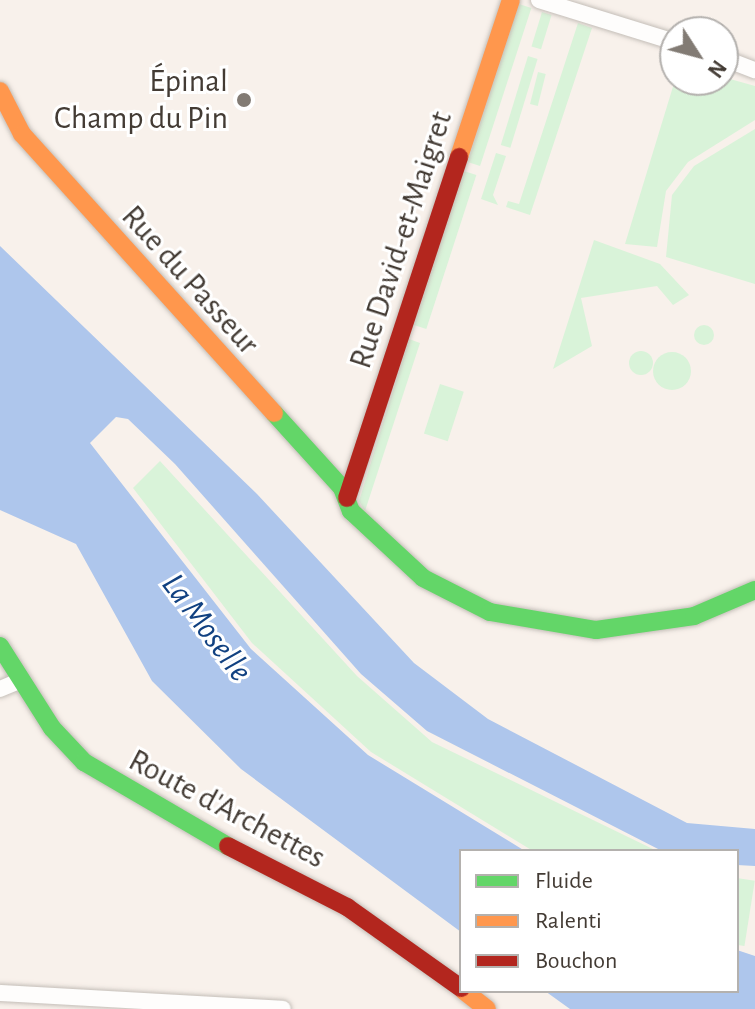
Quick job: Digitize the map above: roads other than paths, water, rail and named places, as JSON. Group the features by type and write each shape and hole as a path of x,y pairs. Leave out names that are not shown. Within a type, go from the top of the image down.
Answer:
{"street":[{"name":"Rue David-et-Maigret","path":"347,498 511,0"},
{"path":"539,0 659,37"},
{"name":"Rue du Passeur","path":"0,91 22,134 347,498 361,522 423,578 459,601 521,619 633,628 694,616 755,590"},
{"name":"Route d'Archettes","path":"0,646 19,681 84,762 115,784 347,907 459,987"},
{"path":"0,689 19,681"},
{"path":"0,993 283,1009"},
{"name":"Route d'Archettes","path":"467,993 487,1009"}],"water":[{"name":"La Moselle","path":"0,246 257,494 414,663 488,719 687,823 755,829 755,866 739,865 739,849 658,849 427,731 361,674 175,464 128,419 116,417 90,443 251,649 368,755 522,849 459,849 459,931 241,769 152,681 76,544 0,510"},
{"path":"739,951 755,956 755,1009 570,1009 548,993 739,993"}],"place":[{"name":"Épinal Champ du Pin","path":"244,100"}]}
